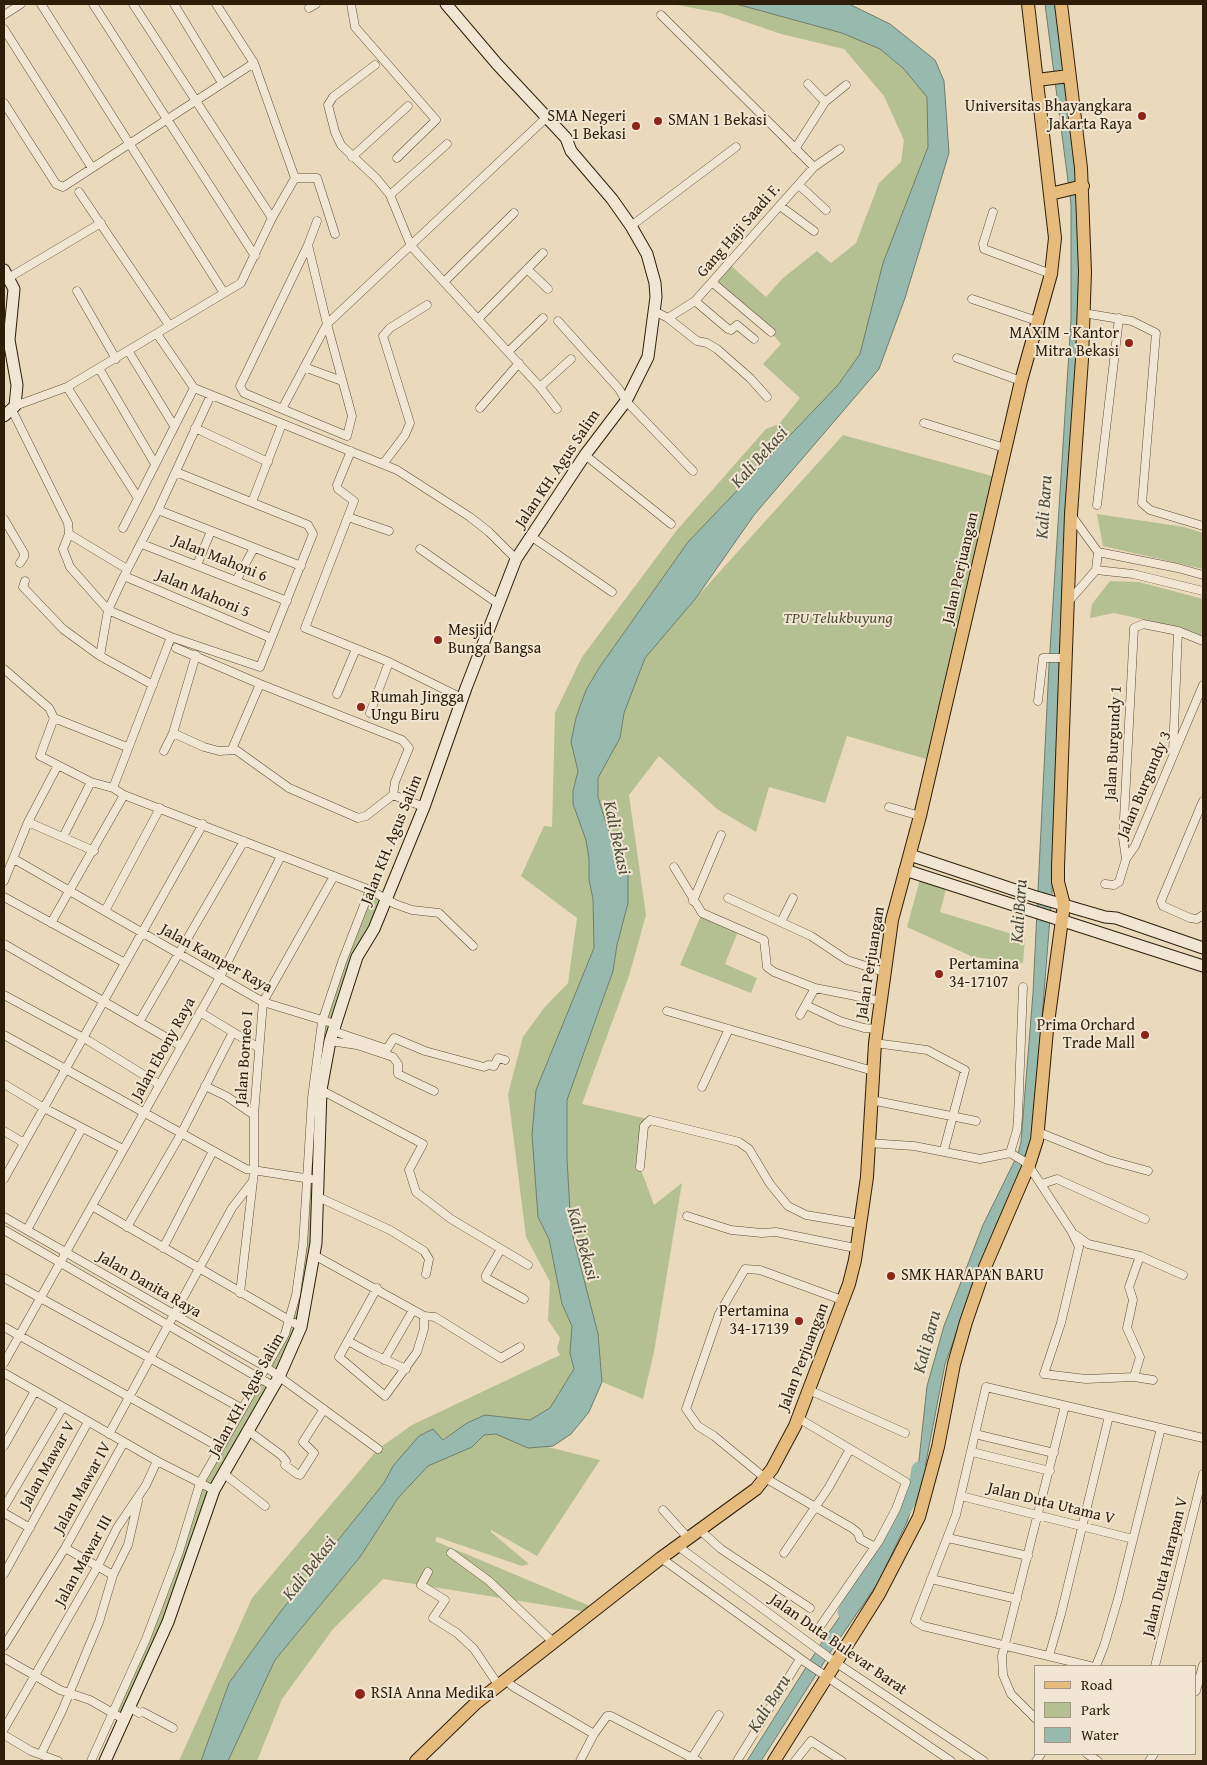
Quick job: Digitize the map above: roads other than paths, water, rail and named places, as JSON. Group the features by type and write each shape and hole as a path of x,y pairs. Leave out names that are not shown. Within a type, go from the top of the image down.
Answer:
{"main road":[{"name":"Jalan Perjuangan","path":"416,1761 460,1717 661,1558 740,1502 765,1478 781,1453 798,1418 851,1276 860,1224 875,1043 892,920 920,816 1021,381 1051,274 1055,238 1028,4"},
{"path":"774,1761 823,1674 879,1594 919,1517 938,1447 954,1364 966,1322 984,1266 1028,1164 1038,1132 1058,903 1064,658 1071,514 1082,359 1085,272 1082,187 1061,4"},
{"path":"1038,80 1069,76"},
{"path":"1050,194 1082,187"}],"street":[{"path":"4,15 21,4"},
{"path":"41,4 224,293"},
{"path":"93,4 255,256"},
{"path":"134,4 272,218"},
{"path":"174,4 222,83"},
{"path":"10,410 67,388 100,370 169,325 242,282 272,218 295,178 254,63 216,4"},
{"path":"351,4 355,27 436,120 397,158"},
{"name":"Jalan KH. Agus Salim","path":"106,1761 131,1708 177,1599 214,1490 276,1382 302,1327 314,1255 318,1198 313,1178 321,1090 333,1032 357,957 374,929 385,898 424,807 497,602 516,559 584,454 626,401 648,357 656,297 649,262 631,226 612,199 572,152 566,138 497,64 446,4"},
{"path":"660,15 814,167"},
{"path":"4,28 92,168"},
{"path":"4,103 59,186 63,187 254,63"},
{"path":"375,65 333,97 328,105 338,140 352,156 378,178 390,195 411,246 509,351 557,409"},
{"path":"808,84 825,102"},
{"path":"795,149 825,102 846,85"},
{"path":"352,156 408,106"},
{"path":"282,409 327,324 547,117"},
{"path":"390,195 447,144"},
{"path":"631,226 736,147"},
{"name":"Gang Haji Saadi F.","path":"668,318 694,301 814,167 840,149"},
{"path":"295,178 318,179 335,234"},
{"path":"799,185 826,210"},
{"path":"79,192 169,325"},
{"path":"780,206 814,231"},
{"path":"993,212 983,244 984,249 1051,274"},
{"path":"445,281 514,213"},
{"path":"308,245 352,416 347,436 244,393 240,386 308,245 317,221"},
{"path":"100,223 6,276 14,289 10,340 17,380 10,410 68,523 69,534 63,549 70,567 108,610 170,637 258,668 313,534 310,527 176,472"},
{"path":"478,318 543,253"},
{"path":"527,269 548,289"},
{"path":"712,283 771,332"},
{"path":"77,291 116,359"},
{"path":"972,299 1037,321"},
{"path":"694,301 728,329 730,330 737,325 754,339"},
{"path":"383,464 406,434 410,423 384,336 390,328 426,305"},
{"path":"654,311 668,318 697,341 707,343 717,349 750,378 767,397"},
{"path":"1083,313 1119,318 1137,323 1156,333 1142,503 1150,510 1203,526"},
{"path":"509,351 543,318"},
{"path":"1097,505 1119,318"},
{"path":"558,321 619,389 626,401 693,471"},
{"path":"156,334 194,388 383,464 411,478 489,532 516,559"},
{"path":"129,352 174,426"},
{"path":"957,358 1021,381"},
{"path":"540,387 571,359"},
{"path":"480,408 519,363"},
{"path":"304,367 342,381"},
{"path":"100,370 155,464"},
{"path":"67,388 138,498"},
{"path":"123,528 194,388"},
{"path":"100,656 108,610 142,544 211,395"},
{"path":"924,423 1005,448"},
{"path":"252,502 282,424"},
{"path":"195,428 268,462"},
{"path":"351,451 337,485 354,501 305,628 389,662 462,698"},
{"path":"584,454 671,524"},
{"path":"158,510 301,566"},
{"path":"1068,601 1096,570 1098,552 1071,514"},
{"path":"348,517 389,531"},
{"path":"4,519 24,553 20,563"},
{"path":"197,565 211,531"},
{"name":"Jalan Mahoni 5","path":"69,534 126,572 271,638"},
{"path":"532,537 612,592"},
{"name":"Jalan Mahoni 6","path":"142,544 287,601"},
{"path":"236,581 254,548"},
{"path":"420,549 497,602"},
{"path":"1098,552 1203,575"},
{"path":"1096,570 1133,574 1203,591"},
{"path":"26,581 23,587 53,621 100,656 153,685"},
{"name":"Jalan Burgundy 1","path":"1126,859 1123,838 1134,628 1142,624 1178,631"},
{"path":"1172,756 1178,631 1203,641"},
{"path":"113,788 170,637"},
{"path":"173,733 204,748 218,751 232,749 289,788 358,818 366,816 393,795 395,782 409,748 408,744 402,740 260,684 176,648"},
{"path":"336,694 356,649"},
{"path":"164,752 173,733 196,655"},
{"path":"1038,701 1042,660 1046,657 1064,658"},
{"path":"370,713 389,662"},
{"path":"4,669 49,708 54,718 127,747"},
{"path":"232,749 260,684"},
{"name":"Jalan Burgundy 3","path":"1105,884 1117,884 1126,859 1135,846 1203,685"},
{"path":"54,718 40,756 91,782 113,788 124,795 370,890 395,904 412,910 439,913 473,946"},
{"path":"4,881 28,822 58,765"},
{"path":"63,837 91,782"},
{"path":"52,923 124,795"},
{"path":"393,795 424,807"},
{"path":"1203,801 1161,901 1163,906 1190,918 1197,919 1203,915"},
{"path":"889,807 920,816"},
{"path":"105,911 160,808"},
{"path":"28,822 94,851"},
{"path":"5,1175 203,824"},
{"path":"692,901 721,835"},
{"path":"139,1022 244,841"},
{"path":"910,855 1032,896 1111,918 1203,948"},
{"name":"Jalan Ebony Raya","path":"4,1363 220,977 281,856"},
{"name":"Jalan Kamper Raya","path":"14,859 71,890 142,934 263,1002 322,1022 333,1032 357,1045 394,1057 398,1064 398,1074 434,1091"},
{"path":"674,867 692,901 702,913 764,940 767,967 815,988 881,1001"},
{"path":"905,870 1203,966"},
{"name":"Jalan Borneo I","path":"240,1293 254,1172 254,1115 263,1002 334,876"},
{"path":"91,1761 162,1598 200,1483 241,1408 285,1334 287,1320 296,1295 313,1178 312,1096 322,1022 342,962 370,890"},
{"path":"4,897 125,963"},
{"path":"728,898 822,942 847,960 884,972"},
{"path":"781,922 793,898"},
{"path":"1100,932 1099,925 1111,918"},
{"path":"1111,918 1120,927 1114,937"},
{"path":"1177,958 1184,941"},
{"path":"4,944 181,1046"},
{"path":"1013,1154 1018,1117 1023,987"},
{"path":"800,1015 815,988"},
{"path":"4,995 83,1038 160,1085"},
{"path":"806,1005 840,1021 864,1028 877,1029"},
{"path":"667,1011 873,1071"},
{"path":"200,1012 259,1048"},
{"path":"702,1088 729,1029"},
{"path":"127,1227 182,1134 234,1032"},
{"path":"333,1032 387,1049 394,1038 425,1051 484,1067 488,1065 494,1066 498,1058 505,1060"},
{"path":"4,1035 254,1172 313,1178"},
{"path":"875,1043 927,1050 963,1067 966,1073 944,1150"},
{"path":"4,1084 44,1108 124,1149"},
{"path":"205,1086 226,1096 254,1115"},
{"path":"321,1090 423,1144 408,1170 416,1192 451,1219 528,1265"},
{"path":"871,1100 976,1121"},
{"path":"640,1167 644,1126 650,1120 740,1142 749,1149 770,1184 788,1206 806,1215 860,1224"},
{"path":"27,1230 82,1128"},
{"path":"4,1131 24,1143"},
{"path":"1038,1132 1108,1160 1148,1171"},
{"path":"868,1143 908,1145 944,1150 980,1159 1013,1154 1028,1164 1072,1232 1079,1247 1079,1254 1055,1346 1044,1374 1086,1379 1134,1377 1153,1380"},
{"path":"163,1248 213,1151"},
{"path":"1042,1184 1058,1179 1145,1219"},
{"path":"109,1434 238,1198 253,1181"},
{"path":"318,1198 390,1230 424,1251 429,1260 426,1274"},
{"path":"92,1206 302,1327"},
{"path":"687,1216 723,1229 762,1233 776,1232 856,1248"},
{"name":"Jalan Danita Raya","path":"4,1217 266,1368 276,1382"},
{"name":"Jalan Danita Raya","path":"4,1230 260,1378 276,1382"},
{"path":"1072,1232 1088,1244 1140,1256 1183,1275"},
{"path":"501,1248 486,1274 486,1278 524,1299"},
{"path":"314,1255 377,1288 424,1316 435,1317 501,1358 520,1348"},
{"path":"1134,1377 1140,1357 1127,1328 1133,1300 1129,1287 1140,1256"},
{"path":"842,1300 760,1270 747,1268 719,1314 689,1398 687,1412 698,1426 714,1436 765,1478 852,1528 858,1533 860,1539 875,1547"},
{"path":"4,1278 241,1408"},
{"path":"377,1288 339,1357 385,1396 406,1369 420,1344 424,1316"},
{"path":"384,1360 413,1310"},
{"path":"4,1327 219,1448"},
{"path":"348,1341 406,1369"},
{"path":"4,1373 157,1462 214,1490"},
{"path":"276,1382 324,1409 378,1449"},
{"path":"1086,1665 915,1622 948,1538 962,1496 987,1387 1203,1438"},
{"path":"809,1390 905,1433"},
{"path":"4,1446 35,1391"},
{"path":"1034,1717 1016,1702 1006,1685 1003,1676 1002,1656 1065,1406"},
{"path":"4,1507 63,1407"},
{"path":"247,1430 281,1455 286,1461 285,1465 300,1475 314,1454 304,1442 324,1409"},
{"path":"1049,1656 1109,1416"},
{"path":"798,1418 906,1482 896,1509 875,1547 821,1626"},
{"name":"Jalan Mawar V","path":"4,1574 88,1422"},
{"path":"1096,1665 1110,1630 1161,1428"},
{"path":"976,1434 1054,1452"},
{"name":"Jalan Mawar IV","path":"4,1646 66,1548 124,1442"},
{"path":"784,1553 815,1507 850,1449"},
{"path":"972,1452 1050,1471"},
{"name":"Jalan Mawar III","path":"4,1729 98,1566 117,1528 139,1499 157,1462"},
{"path":"223,1474 264,1506"},
{"name":"Jalan Duta Harapan V","path":"1155,1665 1203,1474"},
{"name":"Jalan Duta Utama V","path":"962,1496 1133,1539"},
{"path":"41,1754 99,1622 114,1575 128,1544 139,1499"},
{"name":"Jalan Duta Bulevar Barat","path":"663,1510 684,1543 814,1647 984,1761"},
{"path":"4,1513 30,1528"},
{"path":"701,1531 722,1549 810,1608"},
{"path":"948,1538 1028,1556"},
{"path":"66,1548 114,1575"},
{"path":"451,1553 489,1581 553,1642"},
{"name":"Jalan Duta Bulevar Barat","path":"661,1558 802,1660 950,1761"},
{"path":"428,1572 421,1585 444,1600 433,1618 457,1633 474,1648 502,1683 512,1686 594,1734"},
{"path":"931,1579 1017,1599"},
{"path":"4,1658 69,1694 90,1700 113,1711 125,1720"},
{"path":"737,1761 802,1660"},
{"path":"1198,1689 1203,1665"},
{"path":"131,1708 139,1714 143,1712 172,1728"},
{"path":"580,1761 594,1734 608,1715 694,1760 719,1715"},
{"path":"4,1735 58,1761"},
{"path":"795,1761 811,1741 839,1761"}],"water":[{"path":"736,4 849,4 890,24 935,60 944,81 949,153 905,298 879,369 754,515 696,598 645,658 624,713 620,738 598,778 598,797 606,823 618,856 628,871 628,903 617,945 613,971 567,1100 567,1159 571,1229 598,1334 602,1382 589,1412 571,1434 553,1446 528,1448 496,1434 484,1435 472,1447 428,1466 398,1498 360,1557 275,1660 228,1761 201,1761 229,1683 281,1611 384,1483 393,1466 419,1436 433,1429 443,1440 467,1423 485,1415 530,1420 550,1408 574,1369 570,1353 572,1326 562,1304 549,1239 538,1217 532,1134 536,1090 594,948 593,899 589,880 589,859 586,840 573,804 573,791 578,771 571,742 576,718 586,690 599,668 688,542 838,385 860,354 883,263 928,147 927,97 903,68 880,49 842,33"},
{"path":"1045,4 1058,4 1079,179 1082,261 1059,668 1052,893 1032,1142 1025,1165 996,1225 945,1364 925,1467 907,1522 878,1583 833,1648 761,1761 747,1761 822,1642 867,1578 902,1520 916,1488 927,1386 944,1326 983,1225 1018,1154 1021,1142 1033,993 1049,666 1071,320 1071,204"}],"waterway":[{"name":"Kali Baru","path":"845,1612 916,1488 919,1469"}],"place":[{"name":"Universitas Bhayangkara Jakarta Raya","path":"1142,116"},
{"name":"SMAN 1 Bekasi","path":"658,121"},
{"name":"SMA Negeri 1 Bekasi","path":"636,126"},
{"name":"MAXIM - Kantor Mitra Bekasi","path":"1129,343"},
{"name":"Mesjid Bunga Bangsa","path":"438,640"},
{"name":"Rumah Jingga Ungu Biru","path":"361,707"},
{"name":"Pertamina 34-17107","path":"939,974"},
{"name":"Prima Orchard Trade Mall","path":"1145,1035"},
{"name":"SMK HARAPAN BARU","path":"891,1276"},
{"name":"Pertamina 34-17139","path":"799,1321"},
{"name":"RSIA Anna Medika","path":"360,1694"}],"water label":[{"name":"Kali Bekasi","path":"760,458"},
{"name":"Kali Bekasi","path":"616,838"},
{"name":"Kali Bekasi","path":"582,1244"},
{"name":"Kali Bekasi","path":"310,1569"}],"park label":[{"name":"TPU Telukbuyung","path":"838,619"}]}
